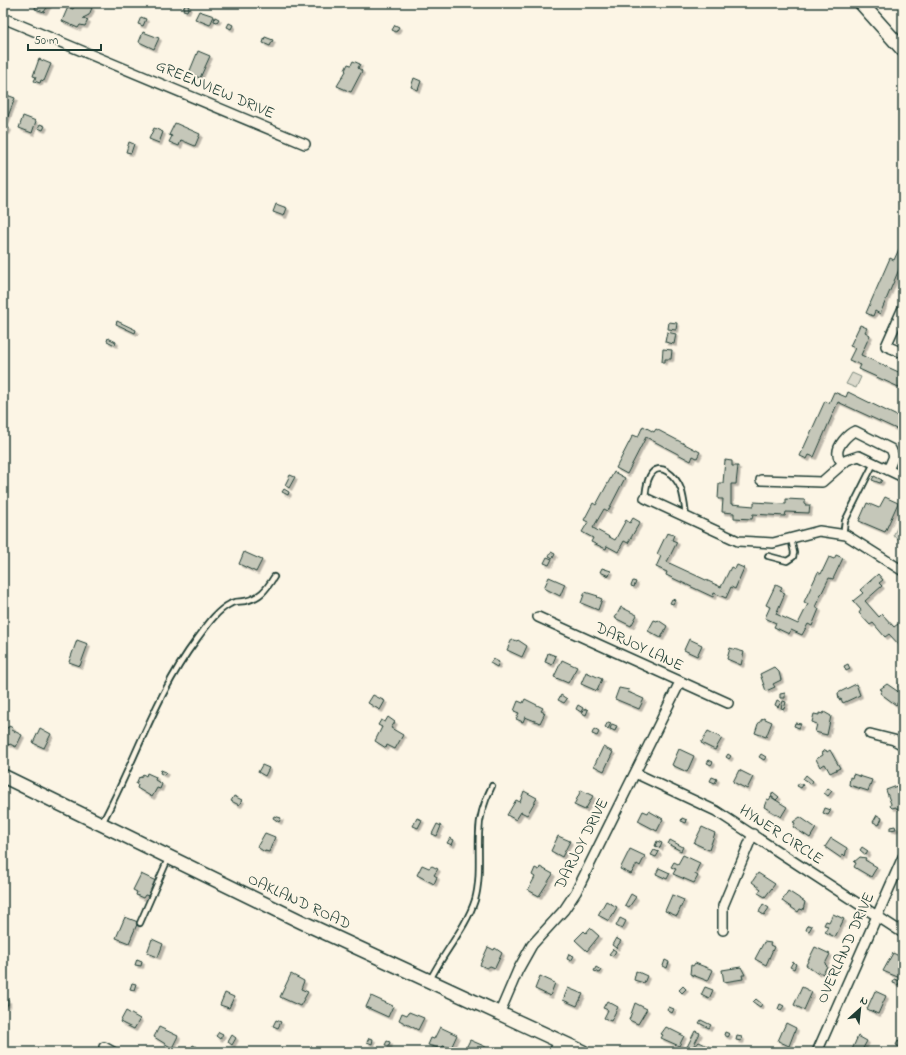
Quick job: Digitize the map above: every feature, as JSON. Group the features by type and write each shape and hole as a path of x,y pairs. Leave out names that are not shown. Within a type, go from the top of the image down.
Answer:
{"street":[{"path":"861,3 903,50"},
{"name":"GREENVIEW DRIVE","path":"3,18 305,144"},
{"path":"903,308 886,346 903,353"},
{"path":"843,464 838,458 838,452 846,436 855,431 891,450 894,456 888,470"},
{"path":"761,480 822,482 852,457 859,456 903,477"},
{"path":"645,498 738,541 774,543 819,531 843,535 903,571"},
{"name":"DARJOY LANE","path":"538,617 728,703"},
{"name":"DARJOY DRIVE","path":"500,1012 518,970 532,945 564,910 576,892 680,682"},
{"path":"870,734 894,740 903,745"},
{"name":"HYNER CIRCLE","path":"635,774 716,810 903,933"},
{"name":"OAKLAND ROAD","path":"3,776 302,922 500,1012 556,1047 583,1052"},
{"path":"723,930 723,906 753,834"},
{"name":"OVERLAND DRIVE","path":"817,1052 903,857"},
{"path":"104,1048 113,1052"}],"lane":[{"path":"843,535 845,521 874,463"},
{"path":"645,498 646,485 650,475 655,471 662,469 668,471 675,477 681,488 686,516"},
{"path":"768,556 787,561 793,557 794,553 791,538"},
{"path":"101,824 124,780 150,718 166,686 196,640 220,610 232,603 259,597 274,577"},
{"path":"430,981 435,969 467,918 474,901 477,889 479,831 485,800 492,786"},
{"path":"140,923 168,857"}],"shaded area":[{"path":"852,373 861,377 856,388 846,384"},
{"path":"903,516 903,541 893,536"}],"building":[{"path":"36,3 50,3 44,12 35,9"},
{"path":"75,3 87,3 87,5 92,8 89,15 83,18 88,20 85,26 80,25 78,28 62,21 68,7 73,9"},
{"path":"185,5 189,6 187,11 183,10"},
{"path":"199,11 214,16 210,25 195,19"},
{"path":"141,17 146,19 143,26 138,24"},
{"path":"215,17 219,19 217,22 214,21"},
{"path":"229,23 233,25 231,29 227,27"},
{"path":"395,25 399,27 396,32 392,30"},
{"path":"143,32 159,38 154,49 139,42"},
{"path":"265,37 273,40 270,46 263,43"},
{"path":"198,51 210,56 200,78 189,73"},
{"path":"39,59 51,64 44,81 41,80 40,83 34,81 36,77 33,76"},
{"path":"353,61 360,64 358,68 362,71 351,92 337,86 346,71 345,70 348,64 351,65"},
{"path":"414,78 421,81 418,90 411,87"},
{"path":"4,94 15,98 5,124 3,123"},
{"path":"23,116 36,121 32,133 19,128"},
{"path":"175,123 200,134 195,146 181,140 179,146 169,142 172,136 169,135"},
{"path":"40,124 45,126 43,130 38,128"},
{"path":"3,125 9,128 7,132 3,130"},
{"path":"154,128 163,132 159,143 149,139"},
{"path":"129,142 134,144 131,153 126,152"},
{"path":"276,204 287,208 284,216 273,212"},
{"path":"899,249 903,250 903,260 880,314 875,311 873,316 866,313 890,258 894,260"},
{"path":"117,321 136,330 135,333 116,324"},
{"path":"669,322 677,323 676,330 668,329"},
{"path":"860,325 867,328 865,332 870,335 861,355 903,374 903,389 859,369 861,365 849,360 855,348 850,346"},
{"path":"667,332 676,334 674,344 665,342"},
{"path":"108,338 116,342 115,345 107,341"},
{"path":"663,349 672,350 671,359 665,359 665,362 662,362"},
{"path":"834,392 846,397 848,392 903,419 903,432 838,402 814,457 809,455 807,459 800,456 825,401 829,403"},
{"path":"643,426 654,432 656,429 700,452 697,458 693,456 691,461 646,437 627,474 616,468 633,435 638,437"},
{"path":"725,460 732,461 732,466 738,466 736,484 731,484 731,504 754,506 754,502 786,504 786,499 805,500 805,505 810,505 809,513 786,512 785,516 753,514 752,519 734,518 734,513 722,512 723,499 718,499 719,483 723,483"},
{"path":"614,472 625,478 608,511 604,509 593,528 615,540 626,520 630,523 633,518 640,522 628,543 624,541 618,552 607,546 606,549 591,542 593,538 582,532 588,522 584,520 593,503 596,505"},
{"path":"290,475 295,477 289,488 285,485"},
{"path":"874,476 882,480 880,483 872,480"},
{"path":"284,489 289,492 288,495 282,492"},
{"path":"885,497 898,503 885,532 859,521 867,503 879,508"},
{"path":"667,533 674,535 672,540 677,542 667,562 721,587 731,567 735,569 737,565 744,568 735,589 731,587 726,598 714,593 713,597 666,575 667,572 656,567 661,556 657,554"},
{"path":"244,552 262,560 256,572 239,564"},
{"path":"551,552 555,554 553,558 549,556"},
{"path":"836,555 843,558 833,579 829,578 815,607 819,609 812,626 808,624 802,635 791,630 789,634 774,627 776,623 765,618 770,607 766,605 776,584 782,587 780,591 785,593 776,614 798,624 808,604 804,602 818,572 821,574 829,557 834,559"},
{"path":"547,557 552,559 549,565 544,563"},
{"path":"602,568 611,571 609,576 600,572"},
{"path":"878,574 883,580 879,583 882,586 865,601 879,617 882,614 894,627 898,624 903,630 903,645 901,647 889,634 885,637 873,623 870,625 859,613 861,610 853,601 863,593 860,590"},
{"path":"549,577 565,584 560,596 544,588"},
{"path":"633,581 636,582 634,587 631,586"},
{"path":"585,592 598,596 597,597 602,599 598,610 581,603"},
{"path":"672,599 675,600 673,604 670,603"},
{"path":"621,607 637,615 631,626 615,618"},
{"path":"654,620 658,620 667,626 661,638 648,631"},
{"path":"512,639 518,640 527,646 522,657 507,650"},
{"path":"689,639 702,645 697,656 684,650"},
{"path":"77,640 88,644 80,666 69,662"},
{"path":"730,648 744,652 741,665 727,659"},
{"path":"548,653 556,656 552,665 545,662"},
{"path":"493,659 499,662 497,667 490,663"},
{"path":"562,660 577,667 568,683 554,677"},
{"path":"848,664 850,669 846,671 844,666"},
{"path":"774,667 779,672 781,680 773,684 775,687 766,691 760,674"},
{"path":"586,672 602,679 597,691 581,684"},
{"path":"903,677 903,689 898,687"},
{"path":"856,684 860,695 843,703 841,699 839,700 838,693"},
{"path":"887,684 903,695 896,705 880,693 882,690 880,689"},
{"path":"619,688 629,690 628,692 644,699 639,709 615,699"},
{"path":"785,693 785,698 780,698 780,694"},
{"path":"373,695 385,701 380,710 368,703"},
{"path":"561,695 567,699 564,703 558,700"},
{"path":"525,699 543,708 541,711 545,713 540,723 525,717 523,722 516,719 519,713 514,711 518,701 523,703"},
{"path":"777,700 781,702 778,707 775,705"},
{"path":"783,701 786,702 784,709 781,708"},
{"path":"578,705 583,708 581,712 576,709"},
{"path":"585,708 588,710 586,715 582,713"},
{"path":"824,712 831,716 827,735 815,732 817,724 812,722 814,714 819,715 819,713 823,714"},
{"path":"388,717 395,722 391,728 403,735 395,749 387,745 386,748 375,741 382,727 378,725 381,720 385,722"},
{"path":"763,718 772,722 766,737 755,733 758,724"},
{"path":"608,722 611,723 608,729 605,727"},
{"path":"795,723 801,724 799,728 794,726"},
{"path":"612,724 617,726 615,731 610,729"},
{"path":"9,726 13,728 12,730 22,735 16,747 10,744 9,745 3,740 3,731 5,727 8,728"},
{"path":"40,728 51,734 44,748 33,743"},
{"path":"594,729 599,732 597,736 592,734"},
{"path":"708,731 722,738 715,750 701,743"},
{"path":"603,747 613,752 604,771 594,766"},
{"path":"679,749 694,756 687,772 672,765"},
{"path":"826,750 827,752 830,750 840,768 830,773 825,764 820,767 816,759 823,755 822,752"},
{"path":"728,754 731,756 729,759 726,757"},
{"path":"761,754 766,757 764,760 759,757"},
{"path":"709,760 713,762 711,765 707,763"},
{"path":"262,765 269,768 265,776 258,772"},
{"path":"161,770 166,772 164,775 160,773"},
{"path":"739,770 753,777 747,789 733,782"},
{"path":"147,773 156,777 155,780 162,784 160,789 157,788 152,797 137,788 138,785 136,784 139,777 140,778 143,774 146,776"},
{"path":"853,774 872,780 868,791 849,785 850,777 852,778"},
{"path":"806,775 813,781 811,784 803,779"},
{"path":"712,777 717,779 715,783 710,781"},
{"path":"799,783 803,785 801,788 797,786"},
{"path":"897,786 903,804 897,809 896,807 892,808 890,806 891,804 886,790"},
{"path":"828,788 832,791 828,796 824,793"},
{"path":"581,790 593,796 585,810 574,805"},
{"path":"524,791 537,798 527,815 521,812 516,820 507,815 516,800 520,802"},
{"path":"773,792 779,797 776,800 771,796"},
{"path":"234,796 242,800 239,805 231,801"},
{"path":"771,797 787,807 781,817 764,807 767,799 769,800"},
{"path":"825,808 831,810 828,815 823,813"},
{"path":"643,811 648,813 649,811 663,819 657,831 638,821"},
{"path":"877,815 882,818 879,825 873,822"},
{"path":"274,816 281,818 279,822 273,818"},
{"path":"800,817 816,828 810,838 793,827 795,823 793,822"},
{"path":"417,818 422,820 418,828 413,826"},
{"path":"682,818 687,820 686,823 681,821"},
{"path":"437,824 441,826 437,836 432,834"},
{"path":"895,826 896,829 890,830 890,827"},
{"path":"702,827 715,833 709,850 694,843"},
{"path":"265,833 275,837 269,852 265,852 257,847"},
{"path":"558,836 570,841 562,857 551,851"},
{"path":"450,838 454,840 452,845 447,843"},
{"path":"831,838 847,848 845,856 843,854 841,858 825,847"},
{"path":"670,840 683,847 681,851 668,844"},
{"path":"657,841 662,843 660,848 655,846"},
{"path":"862,847 868,851 866,855 860,850"},
{"path":"630,849 645,856 640,866 637,864 631,874 620,869"},
{"path":"654,850 659,852 656,857 651,855"},
{"path":"683,855 700,863 695,874 698,876 694,883 673,874 676,869 671,867 674,862 678,864"},
{"path":"860,857 866,858 865,860 877,867 871,877 854,867 856,863 854,862"},
{"path":"422,865 429,868 432,866 438,869 434,875 437,877 434,884 417,875"},
{"path":"540,867 553,874 539,896 528,890 535,877 532,875 535,868 539,870"},
{"path":"659,868 670,873 667,879 656,874"},
{"path":"758,873 775,884 765,897 758,893 761,889 752,882"},
{"path":"141,874 156,881 149,896 145,895 143,898 136,895 137,892 133,890"},
{"path":"788,891 805,902 803,910 800,909 798,912 782,901"},
{"path":"631,894 636,897 629,907 625,905"},
{"path":"672,895 684,900 677,916 665,911"},
{"path":"606,901 617,907 609,921 598,915"},
{"path":"763,904 769,908 764,915 759,912"},
{"path":"833,914 844,919 835,937 825,932 828,926 824,925 826,921 829,922"},
{"path":"125,917 138,922 129,943 116,938"},
{"path":"620,918 626,921 622,929 616,926"},
{"path":"808,925 812,926 809,931 806,930"},
{"path":"590,928 599,936 587,951 575,940 584,931 586,933"},
{"path":"616,938 621,941 616,948 612,945"},
{"path":"152,939 163,944 158,957 147,953"},
{"path":"764,942 771,943 770,945 774,947 766,965 755,959"},
{"path":"488,947 494,950 495,948 502,953 495,968 490,966 487,968 480,965"},
{"path":"815,947 830,954 825,964 827,966 823,974 818,971 817,973 806,965"},
{"path":"613,949 616,951 613,956 609,954"},
{"path":"893,953 903,958 903,971 900,978 883,971"},
{"path":"569,954 574,956 571,961 567,959"},
{"path":"137,959 142,961 141,966 135,965"},
{"path":"665,960 669,962 667,968 663,966"},
{"path":"793,962 796,964 794,969 790,967"},
{"path":"695,963 713,970 708,981 690,974 691,965 693,966"},
{"path":"596,967 601,970 599,973 594,971"},
{"path":"741,967 745,975 742,975 743,979 724,982 722,970"},
{"path":"636,971 647,976 644,983 634,980"},
{"path":"291,974 304,981 301,989 308,992 300,1006 280,997"},
{"path":"540,976 555,983 550,996 535,989"},
{"path":"894,979 900,981 898,985 893,983"},
{"path":"132,983 136,984 134,990 130,989"},
{"path":"683,986 686,989 682,993 679,990"},
{"path":"705,987 713,990 709,999 701,995"},
{"path":"802,987 812,992 804,1010 794,1005"},
{"path":"568,988 583,994 577,1006 563,1000"},
{"path":"875,991 886,996 878,1014 867,1009"},
{"path":"225,993 234,997 229,1008 220,1005"},
{"path":"371,996 393,1006 388,1017 366,1007"},
{"path":"756,999 762,1004 760,1007 753,1002"},
{"path":"4,1000 8,1000 8,1005 4,1005"},
{"path":"607,1001 618,1007 611,1021 604,1018 608,1010 603,1008"},
{"path":"635,1003 647,1009 638,1024 629,1020"},
{"path":"780,1004 784,1006 781,1010 778,1009"},
{"path":"669,1007 674,1009 672,1013 667,1010"},
{"path":"126,1011 140,1019 134,1029 120,1022"},
{"path":"409,1012 424,1018 418,1030 399,1020 402,1013 407,1015"},
{"path":"276,1020 281,1022 278,1028 273,1026"},
{"path":"701,1020 711,1025 709,1028 699,1023"},
{"path":"786,1023 796,1028 789,1046 778,1041"},
{"path":"159,1027 178,1036 172,1048 154,1037"},
{"path":"440,1027 457,1035 451,1048 443,1046 442,1049 428,1045 431,1038 434,1039"},
{"path":"666,1027 684,1036 679,1046 661,1038 663,1035 661,1034"},
{"path":"695,1031 700,1033 691,1051 686,1049"},
{"path":"219,1032 223,1034 220,1039 216,1036"},
{"path":"725,1032 730,1034 728,1037 724,1035"},
{"path":"232,1035 236,1038 232,1045 228,1042"},
{"path":"737,1036 742,1037 741,1041 736,1040"},
{"path":"858,1036 867,1041 861,1052 851,1052"},
{"path":"369,1038 373,1039 372,1044 367,1042"},
{"path":"470,1040 484,1046 490,1050 489,1052 464,1052"},
{"path":"387,1041 390,1042 389,1046 385,1045"},
{"path":"898,1041 903,1044 903,1049 896,1045"},
{"path":"699,1042 717,1050 716,1052 694,1052 695,1050 693,1049"},
{"path":"193,1045 206,1052 189,1052"}]}
